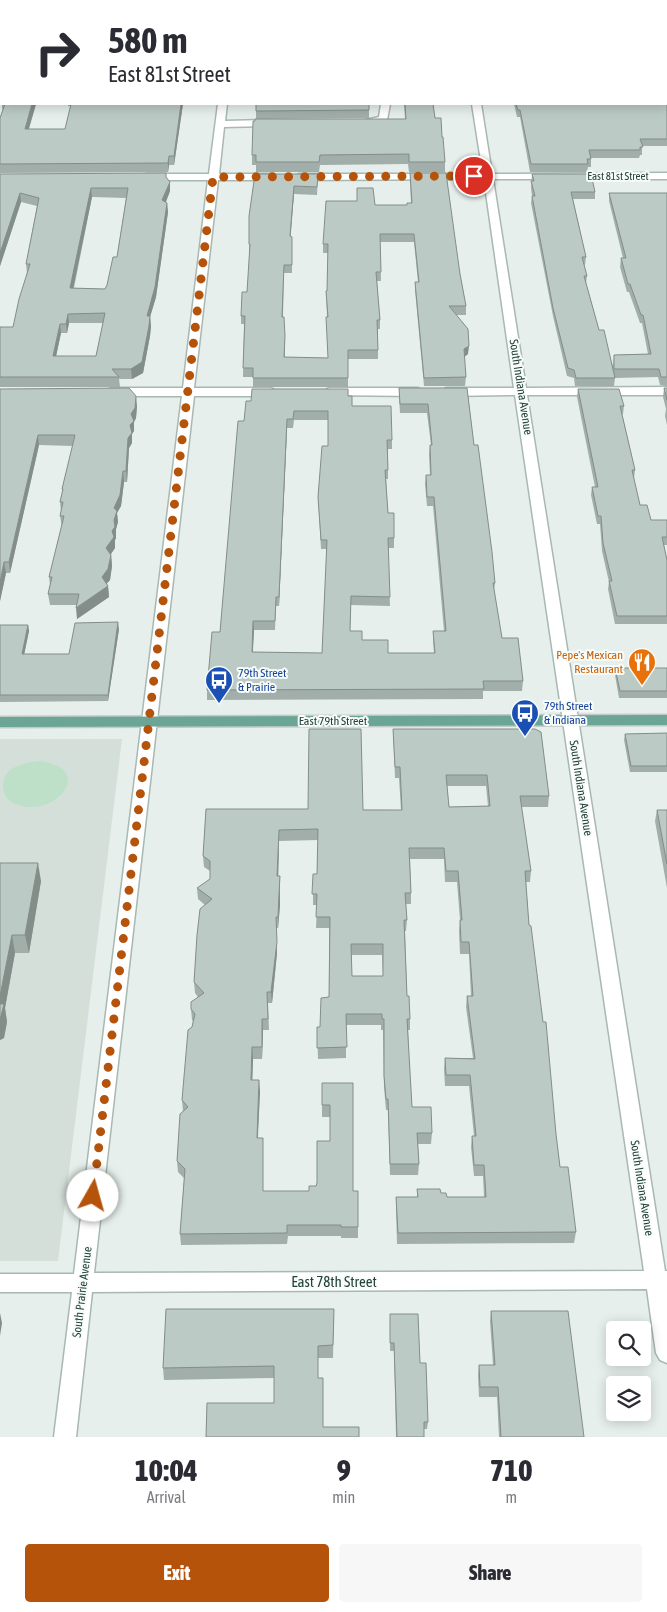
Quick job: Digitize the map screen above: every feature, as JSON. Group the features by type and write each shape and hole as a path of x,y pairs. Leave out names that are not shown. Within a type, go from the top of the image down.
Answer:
{"main road":[{"name":"East 79th Street","path":"0,722 667,720"}],"street":[{"name":"South Prairie Avenue","path":"65,1437 222,105"},
{"path":"357,123 371,123 383,119 386,116 385,105"},
{"name":"South Indiana Avenue","path":"477,105 571,720 661,1280 667,1354"},
{"path":"220,124 283,123"},
{"name":"East 81st Street","path":"135,177 667,176"},
{"path":"314,392 667,391"},
{"path":"99,392 284,392"},
{"name":"East 78th Street","path":"0,1283 661,1280"}],"shaded area":[{"path":"0,739 122,739 58,1261 0,1261"}],"green space":[{"path":"40,761 57,766 66,773 68,782 64,791 55,800 44,805 30,807 10,801 4,793 3,783 10,770 21,765"}],"building":[{"path":"5,105 32,105 25,129 65,129 71,105 181,105 174,156 169,156 168,163 0,164 0,118"},
{"path":"256,105 369,105 369,110 256,111"},
{"path":"405,105 433,105 435,118 441,118 445,162 409,162 409,154 320,155 319,162 256,162 256,155 252,155 253,121 255,119 406,119"},
{"path":"516,105 667,105 667,139 640,139 643,147 640,147 640,150 589,150 591,159 587,159 588,164 531,164 520,110 518,110"},
{"path":"166,173 166,177 170,182 162,200 167,203 155,287 147,316 150,316 149,326 142,362 131,369 112,369 119,377 0,377 0,327 13,327 19,299 30,264 26,264 39,198 20,193 0,253 0,174","holes":["91,188 128,188 117,257 113,257 105,289 70,288","105,313 96,356 53,356 60,324 66,324 68,314"]},
{"path":"410,173 446,173 466,306 449,306 468,329 469,346 464,349 466,377 424,378 415,282 419,282 414,234 380,234 381,272 376,272 380,320 377,320 378,350 348,350 348,378 253,378 253,368 243,368 245,316 241,316 242,292 247,292 250,244 249,216 255,174 318,174 317,187 294,186 290,236 292,237 292,265 284,265 282,317 284,317 285,336 284,357 328,358 326,291 328,244 323,244 326,201 357,201 357,188 373,188 375,205 407,205 407,203 412,203"},
{"path":"532,174 591,174 595,192 571,192 586,257 582,257 587,276 584,276 599,330 604,330 615,378 576,378 574,370 568,368 553,308 532,196 535,196 531,181 534,181"},
{"path":"609,193 667,193 667,377 661,377 659,369 614,369 614,355 651,354 643,315 641,315 630,284 628,284 621,258 626,258"},
{"path":"129,388 136,396 135,408 131,414 134,421 130,425 132,433 128,438 126,471 123,471 120,495 114,508 117,511 114,520 115,527 112,531 114,537 106,548 111,555 108,569 102,577 108,586 76,608 79,594 48,594 52,577 49,577 64,516 60,516 63,502 60,502 62,489 75,435 38,435 9,562 4,562 0,583 0,389"},
{"path":"399,388 467,388 474,445 478,445 492,552 495,583 493,583 502,638 518,638 523,681 483,681 484,689 207,690 212,632 220,632 238,421 244,421 246,401 251,401 252,389 348,389 348,396 352,396 352,406 391,406 392,440 387,440 388,470 385,470 388,513 394,513 394,538 388,538 390,597 351,596 350,631 362,631 362,640 388,640 388,653 435,653 433,631 446,631 434,497 427,497 426,475 431,475 430,445 432,445 428,404 400,404","holes":["294,411 328,411 328,446 322,446 318,497 321,540 327,540 322,653 252,652 253,621 275,621 276,597 279,597 287,419 293,419"]},
{"path":"664,388 667,388 667,400"},
{"path":"578,389 619,389 624,406 620,406 635,470 632,470 640,505 647,505 651,520 667,520 667,537 662,537 667,560 667,616 617,616 609,581 612,581 603,543 601,516 598,516 592,487 598,487"},
{"path":"118,622 108,695 0,695 0,625 28,625 22,654 69,654 75,623"},
{"name":"Pepe's Mexican Restaurant","path":"615,668 667,668 667,691 620,691"},
{"path":"309,729 361,729 363,810 402,810 400,767 395,767 393,729 535,729 541,732 549,796 520,796 531,871 525,871 529,925 531,926 543,1022 546,1022 560,1167 568,1167 576,1232 398,1233 396,1197 418,1197 417,1189 440,1189 441,1193 446,1193 447,1197 486,1197 484,1165 474,1165 472,1136 476,1136 470,1075 446,1075 445,1058 475,1059 467,996 473,996 469,942 461,942 460,920 462,920 458,871 446,871 444,848 409,848 411,893 405,893 407,920 404,920 407,996 409,996 410,1019 407,1019 412,1107 431,1107 432,1133 417,1133 419,1164 390,1164 388,1099 386,1099 384,1076 384,1019 382,1019 382,1014 346,1014 347,1047 317,1048 317,1027 320,1027 321,998 329,997 330,917 316,917 317,894 312,894 313,874 317,874 318,829 279,830 277,876 280,876 278,917 276,917 277,942 271,992 267,992 268,1019 262,1019 262,1047 252,1047 251,1080 259,1080 257,1138 263,1138 263,1191 309,1191 309,1186 316,1186 317,1141 330,1141 330,1105 322,1105 322,1083 353,1083 353,1191 358,1191 358,1227 341,1227 341,1225 287,1225 287,1233 180,1234 185,1169 177,1161 180,1114 188,1107 182,1100 188,1030 192,1027 195,1014 191,1009 191,1002 204,993 194,982 197,935 200,909 212,899 197,888 210,879 210,861 203,856 206,809 308,809","holes":["446,775 487,775 490,806 449,807","351,944 383,944 383,976 352,976"]},
{"path":"667,733 667,766 631,766 625,734"},
{"path":"657,810 667,810 667,864"},
{"path":"0,863 38,863 25,935 12,935 0,996"},
{"path":"0,1004 4,1004 0,1020"},
{"path":"166,1309 334,1309 333,1345 318,1346 318,1378 323,1378 323,1427 359,1427 359,1437 206,1437 207,1403 274,1403 274,1366 163,1368"},
{"path":"491,1311 568,1311 584,1437 501,1437 498,1387 480,1387 479,1365 495,1365"},
{"path":"390,1314 418,1314 420,1363 426,1363 428,1422 424,1422 424,1437 397,1437 394,1343 390,1343"}],"place":[{"name":"Pepe's Mexican Restaurant","path":"642,686"},
{"name":"79th Street & Prairie","path":"219,704"},
{"name":"79th Street & Indiana","path":"525,737"}],"route":[{"path":"93,1196 213,177 474,176"}]}
